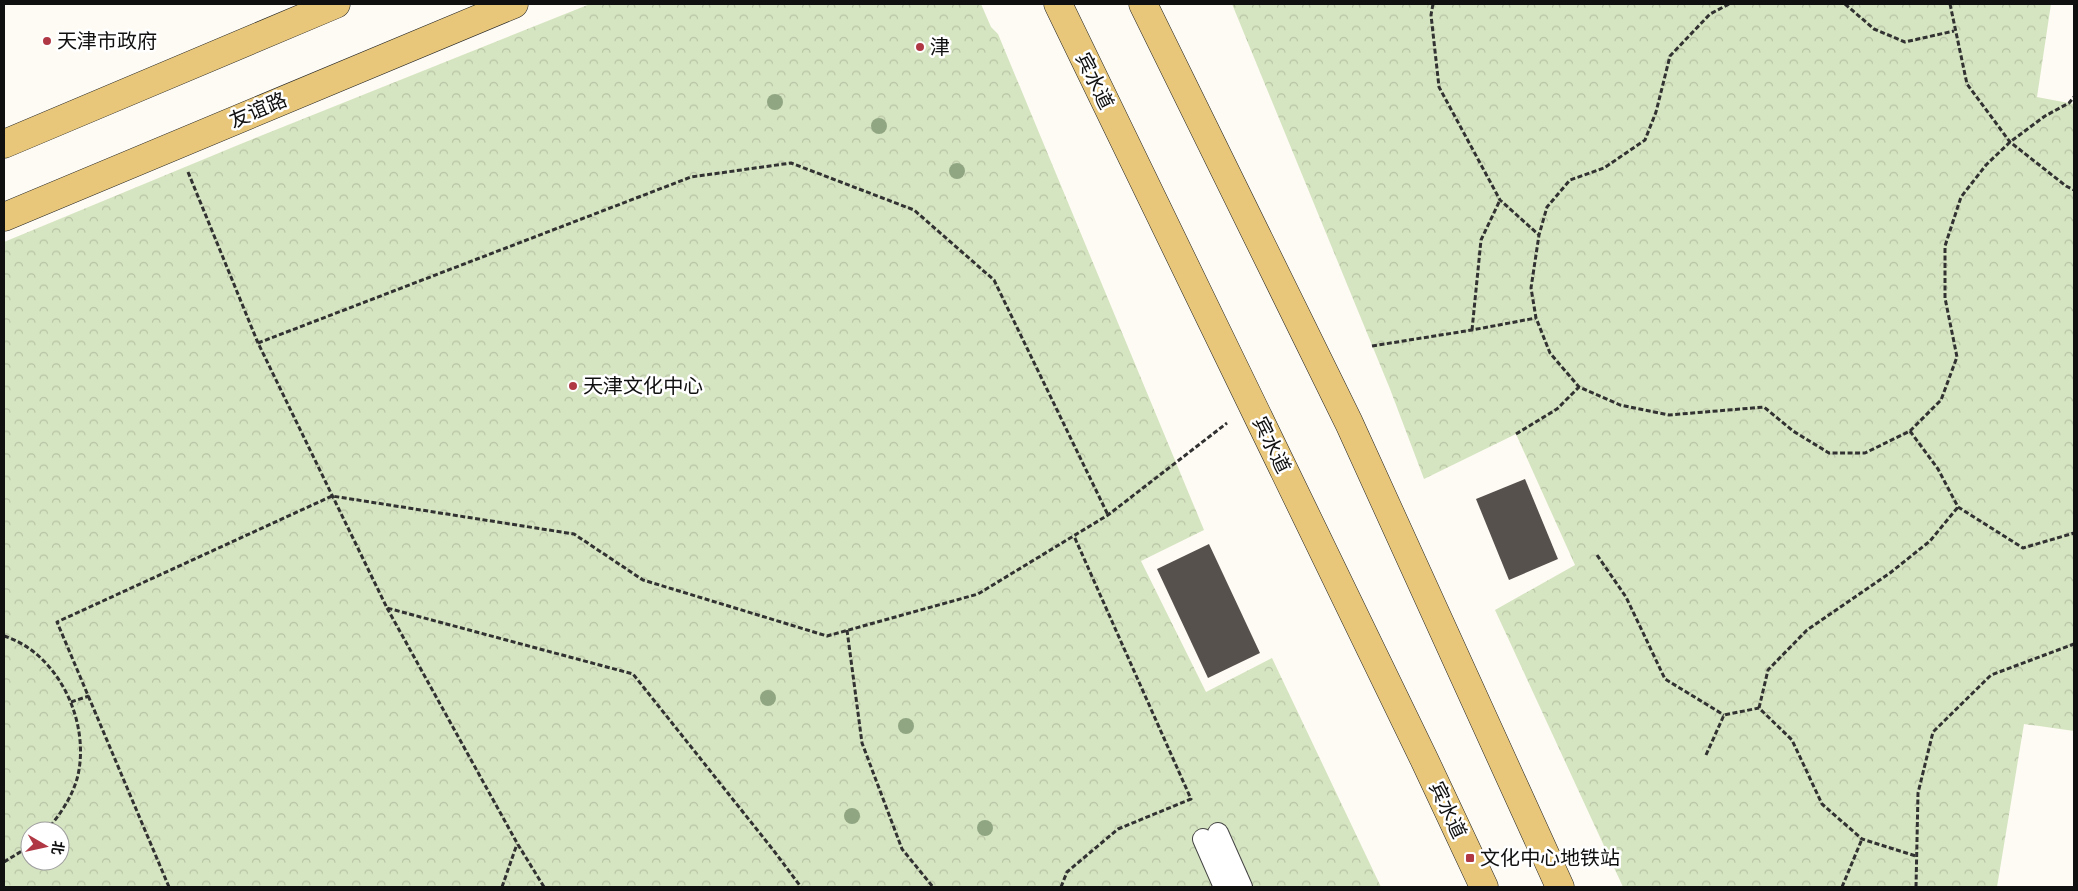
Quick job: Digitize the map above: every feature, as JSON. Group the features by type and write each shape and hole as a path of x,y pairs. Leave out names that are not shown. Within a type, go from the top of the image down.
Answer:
{"main road":[{"path":"4,144 336,4"},
{"name":"友谊路","path":"4,217 514,4"},
{"name":"宾水道","path":"1058,4 1484,887"},
{"path":"1143,4 1349,423 1560,887"}],"lane":[{"path":"1224,887 1210,836 1242,887"}],"path":[{"path":"1433,4 1431,15 1439,87 1500,200 1539,235"},
{"path":"1729,4 1710,14 1670,56 1656,112 1644,140 1604,168 1570,180 1547,207 1539,235 1531,288 1536,318 1550,353 1579,387 1620,406 1669,416 1764,407 1793,431 1829,453 1865,453 1910,431 1941,400 1957,357 1944,298 1945,246 1960,197 1986,166 2010,142 2045,116 2069,103 2074,97"},
{"path":"1845,4 1874,29 1905,42 1954,31"},
{"path":"1950,4 1954,31 1967,84 2010,142 2066,186 2074,190"},
{"path":"177,144 258,343 387,608 517,843 544,887"},
{"path":"258,343 690,177 791,163 914,210 994,280 1108,515"},
{"path":"1472,330 1481,240 1500,200"},
{"path":"1372,346 1536,318"},
{"path":"1516,434 1557,409 1579,387"},
{"path":"169,887 57,622 332,496 574,534 643,580 828,636 978,594 1108,515 1252,404"},
{"path":"1910,431 1938,469 1958,507 2023,548 2074,533"},
{"path":"1759,708 1768,670 1808,630 1890,573 1930,542 1958,507"},
{"path":"1061,887 1067,872 1118,829 1191,798 1074,536"},
{"path":"1597,555 1626,598 1665,679 1724,715 1759,708"},
{"path":"387,608 633,674 774,851 800,887"},
{"path":"848,630 862,743 902,849 933,887"},
{"path":"4,636 15,639 48,664 71,702 80,735 78,775 63,812 55,821"},
{"path":"1916,887 1918,793 1933,732 1991,675 2074,644"},
{"path":"71,702 89,696"},
{"path":"1759,708 1792,740 1822,804 1862,839 1916,856"},
{"path":"1706,756 1724,715"},
{"path":"1842,887 1862,839"},
{"path":"502,887 517,843"},
{"path":"4,862 20,852"}],"green space":[{"name":"天津文化中心","path":"590,4 981,4 991,27 998,34 1204,530 1141,561 1206,692 1272,658 1381,887 4,887 4,242 243,143"},
{"path":"1232,4 2051,4 2037,97 2074,104 2074,731 2024,724 1997,887 1623,887 1495,610 1575,565 1516,434 1424,479 1390,389"}],"building":[{"path":"1525,479 1558,559 1509,580 1476,499"},
{"path":"1209,544 1260,653 1208,678 1157,569"}],"place":[{"name":"天津市政府","path":"47,41"},
{"name":"津","path":"920,47"},
{"name":"天津文化中心","path":"573,386"},
{"name":"文化中心地铁站","path":"1470,858"}]}
